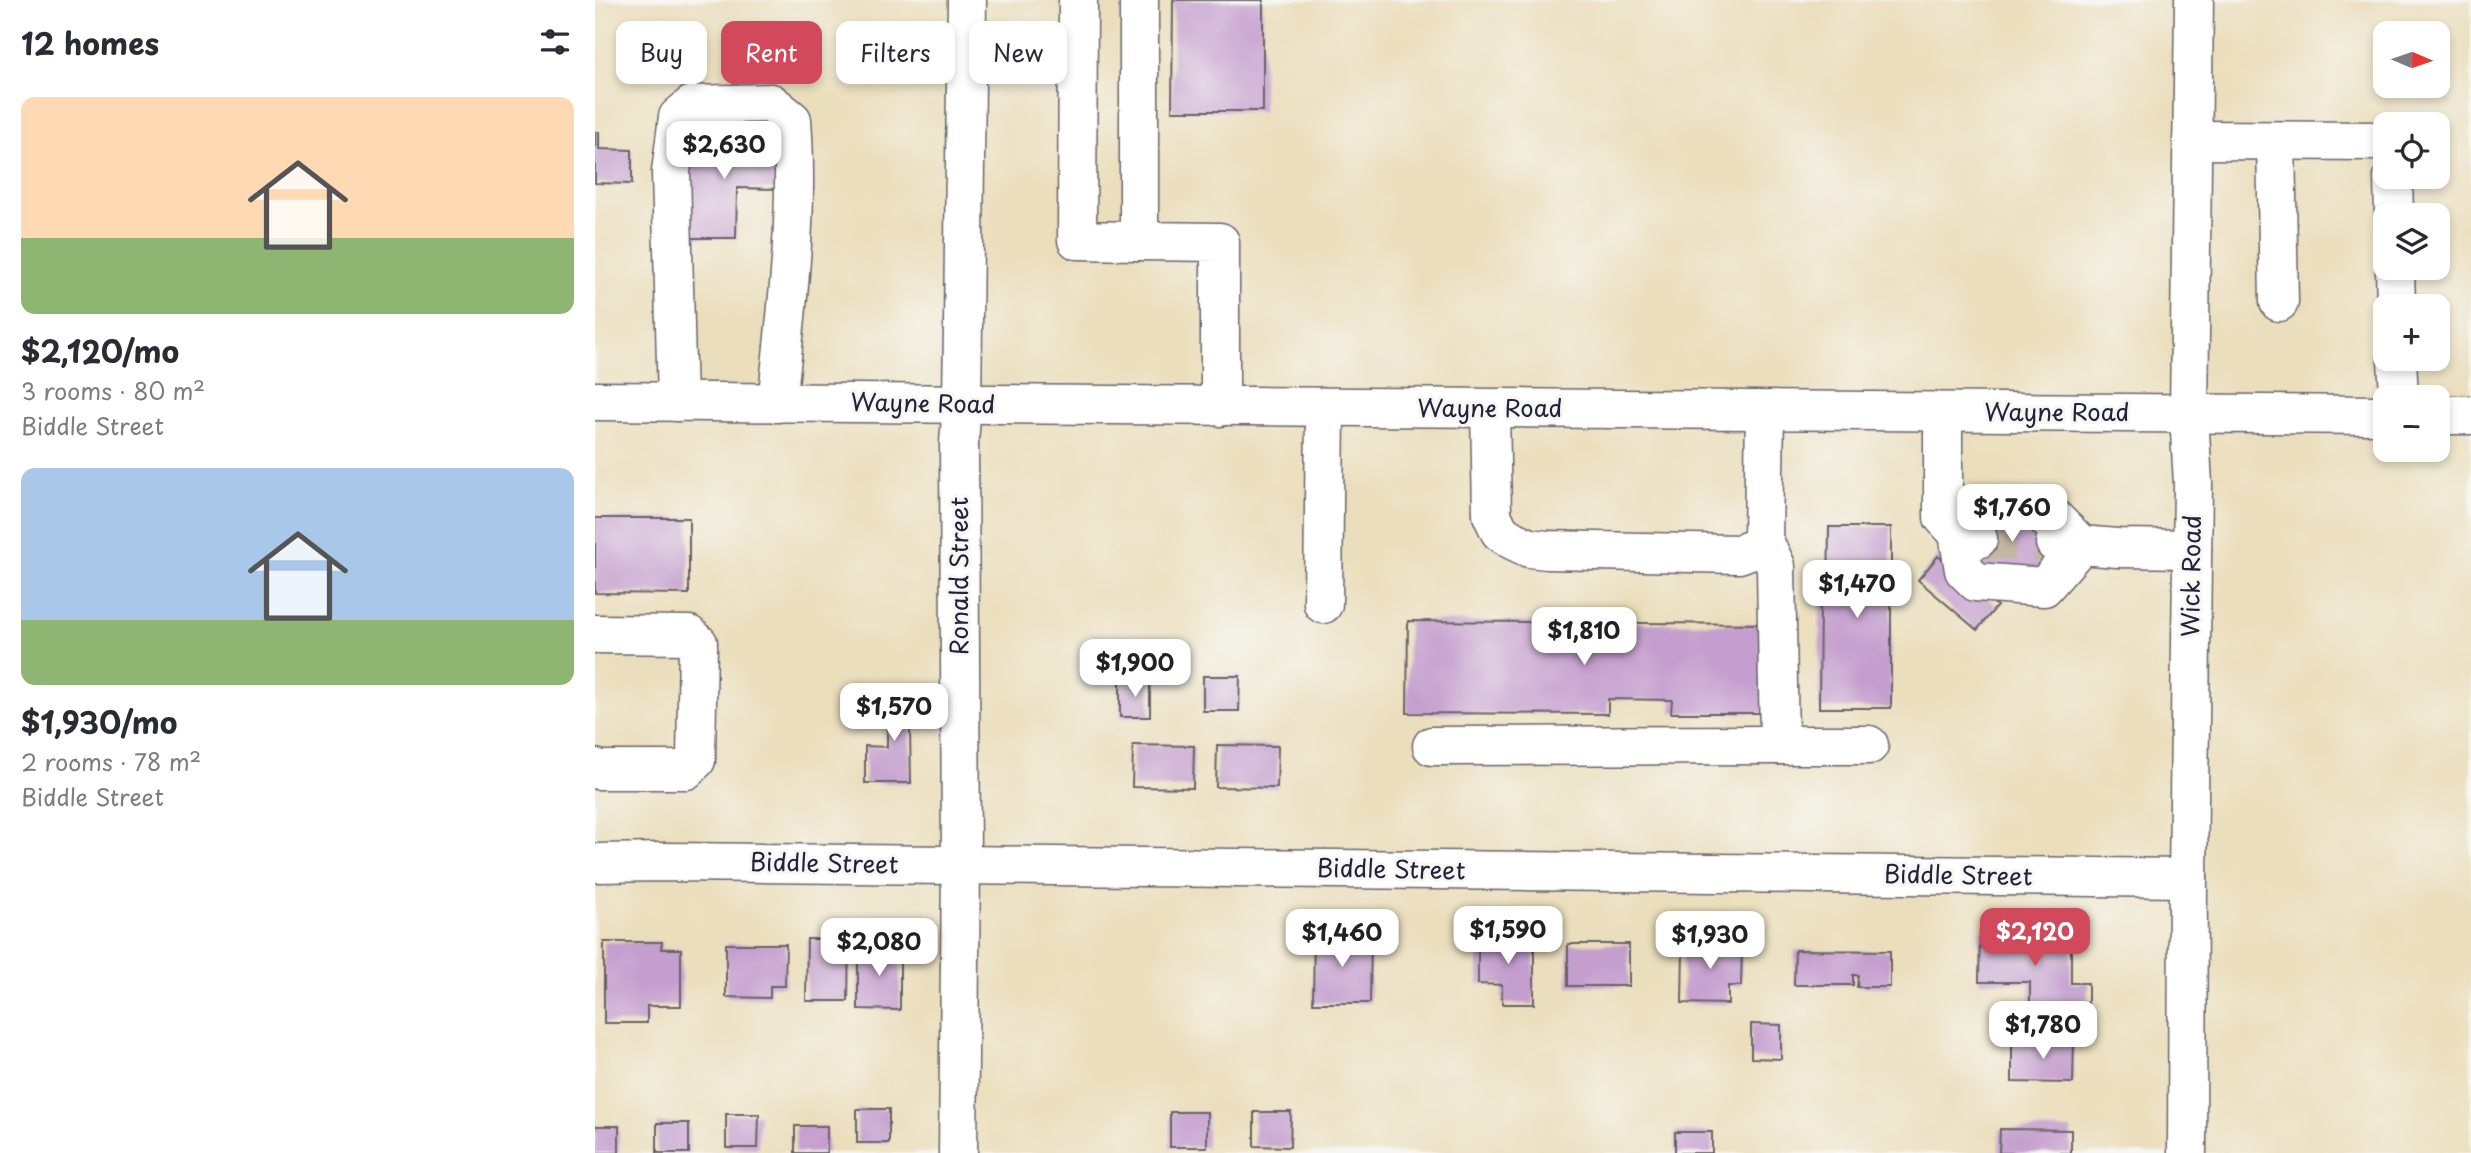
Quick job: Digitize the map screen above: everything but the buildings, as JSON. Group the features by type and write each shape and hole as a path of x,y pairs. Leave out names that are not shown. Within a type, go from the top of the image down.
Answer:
{"street":[{"name":"Ronald Street","path":"958,1153 961,865 959,443 963,405 967,0"},
{"path":"1078,0 1077,240 1220,242 1220,407"},
{"path":"1139,0 1139,241"},
{"name":"Wick Road","path":"2187,1153 2187,878 2193,484 2189,414 2194,0"},
{"path":"677,402 671,172 678,117 692,106 771,103 792,120 796,168 788,299 777,403"},
{"path":"2192,140 2373,141"},
{"path":"2276,141 2279,302"},
{"name":"Wayne Road","path":"595,401 2373,415"},
{"path":"1323,604 1325,408"},
{"path":"1490,409 1492,516 1500,532 1511,540 1529,548 1547,550 1739,554 1755,548 1763,538"},
{"path":"1765,411 1763,538 1776,565 1779,745"},
{"path":"1943,412 1943,517 1972,529 1964,570 1976,582 2044,587 2058,535 2192,549"},
{"path":"2450,415 2471,415"},
{"path":"595,634 689,635 698,643 695,760 686,770 595,768"},
{"path":"1432,746 1869,745"},
{"name":"Biddle Street","path":"595,863 2187,878"}],"tunnel":[{"path":"1978,539 2046,542"}]}
